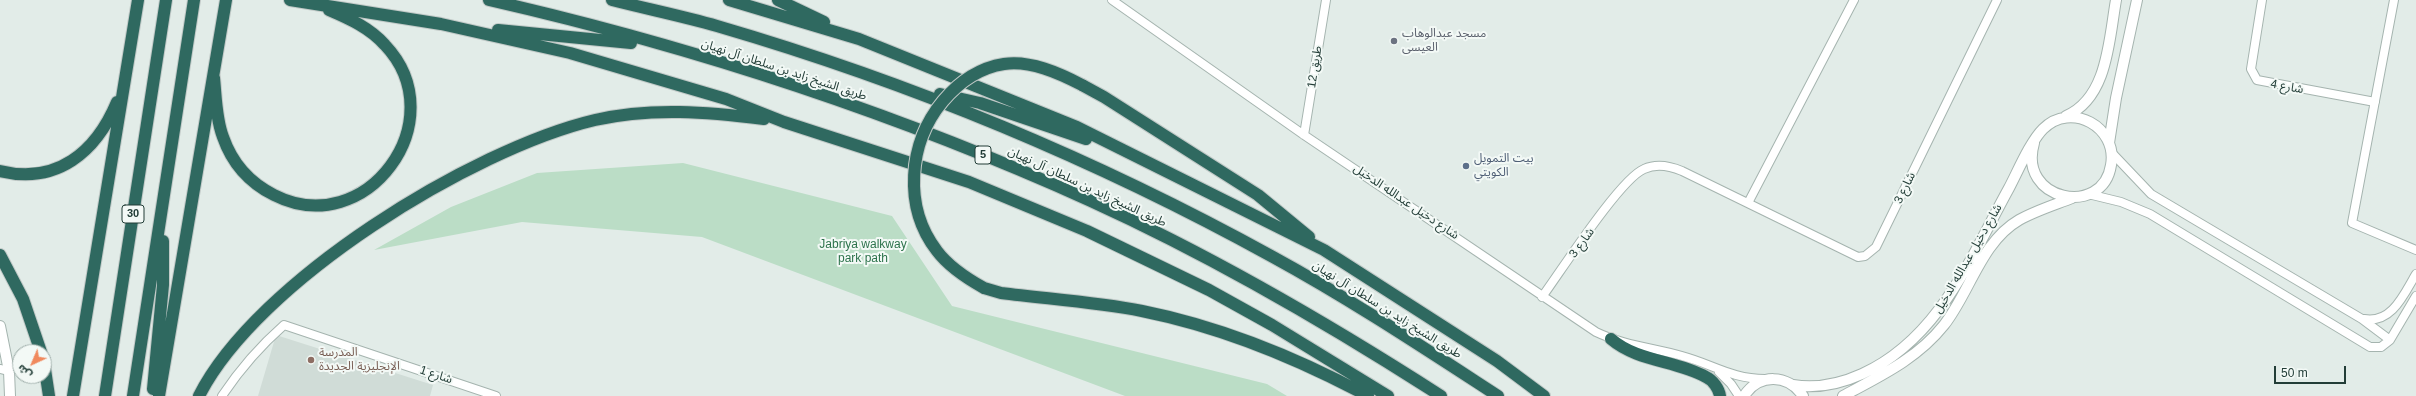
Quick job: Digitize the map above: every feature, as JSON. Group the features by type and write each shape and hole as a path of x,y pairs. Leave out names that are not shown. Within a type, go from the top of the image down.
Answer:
{"highway":[{"path":"73,396 138,0"},
{"name":"30","path":"105,396 166,0"},
{"name":"30","path":"133,396 194,0"},
{"path":"159,396 226,0"},
{"path":"290,0 311,2 441,24 570,53 726,99 784,122 969,182 1087,231 1210,290 1272,325 1388,396"},
{"name":"طريق الشيخ زايد بن سلطان آل نهيان","path":"489,0 570,18 829,97 979,154 1091,201 1254,284 1376,355 1441,396"},
{"name":"طريق الشيخ زايد بن سلطان آل نهيان","path":"612,0 714,25 895,85 1031,139 1153,194 1217,227 1346,299 1498,396"},
{"path":"728,0 859,40"},
{"path":"778,0 859,40 1077,127 1122,151 1324,250 1497,361 1540,392 1552,396"},
{"path":"214,78 218,118 226,145 240,167 260,186 288,201 322,205 348,199 372,185 392,165 406,138 410,105 405,79 393,54 374,34 352,20 311,2"},
{"path":"441,24 662,46"},
{"path":"1324,250 1258,195 1104,97 1061,75 1027,64 1005,64 987,68 973,74 952,91 936,110 926,127 913,169 915,198 926,233 937,251 952,267 984,288 1001,293 1141,311 1182,320 1249,342 1323,372 1368,396"},
{"path":"0,171 22,175 40,173 58,168 79,156 94,142 105,127 126,79"},
{"path":"895,85 980,103 1122,151"},
{"path":"199,396 213,372 244,334 281,297 308,275 396,210 482,163 532,140 596,120 621,116 663,112 710,113 784,122"},
{"path":"153,396 163,285 163,202"},
{"path":"0,255 23,299 38,344"},
{"path":"1611,339 1633,352 1707,377 1719,389 1720,396"},
{"path":"47,384 49,396"}],"street":[{"name":"شارع دخيل عبدالله الدخيل","path":"1112,0 1304,135 1596,332 1611,339 1695,359 1716,369 1745,378 1770,379 1786,381 1793,385 1822,387 1854,378 1888,359 1916,337 1930,323 1954,288 2034,143"},
{"name":"طريق 12","path":"1304,135 1326,0"},
{"path":"1748,203 1854,0"},
{"name":"شارع 3","path":"1542,297 1624,185 1643,169 1653,165 1673,167 1858,257 1871,252 1879,240 1998,0"},
{"path":"2116,0 2106,59 2100,77 2086,101 2073,113 2045,127 2034,143 2032,166 2039,181 2056,194 2076,197 2088,194 2099,187 2107,177 2111,165 2111,148 2116,98 2137,0"},
{"name":"شارع 4","path":"2262,0 2252,69 2258,80 2375,102"},
{"path":"2394,0 2352,223 2416,250"},
{"path":"2061,118 2076,117 2090,121 2102,130 2111,148 2151,194 2362,319 2390,340"},
{"path":"2088,194 2121,202 2150,214 2370,347 2381,347 2390,340 2416,296"},
{"name":"شارع دخيل عبدالله الدخيل","path":"1843,396 1905,362 1931,339 1954,310 1990,248 2005,230 2030,214 2076,197"},
{"path":"2362,319 2378,320 2390,312 2416,274"},
{"name":"شارع 1","path":"222,396 237,373 260,346 284,325 496,396"},
{"path":"0,326 4,370 10,396"},
{"name":"شارع دخيل عبدالله الدخيل","path":"1716,369 1731,384 1739,396"},
{"path":"1744,396 1756,384 1770,379"},
{"path":"1793,385 1803,396"}],"shaded area":[{"name":"المدرسة الإنجليزية الجديدة","path":"276,335 433,385 430,396 258,396"}],"green space":[{"name":"Jabriya walkway park path","path":"683,163 892,216 952,306 1267,384 1287,396 1125,396 702,237 522,222 374,250 451,207 537,173"}],"place":[{"name":"مسجد عبدالوهاب العيسى","path":"1394,41"},
{"name":"بيت التمويل الكويتي","path":"1466,166"},
{"name":"المدرسة الإنجليزية الجديدة","path":"311,360"}]}
